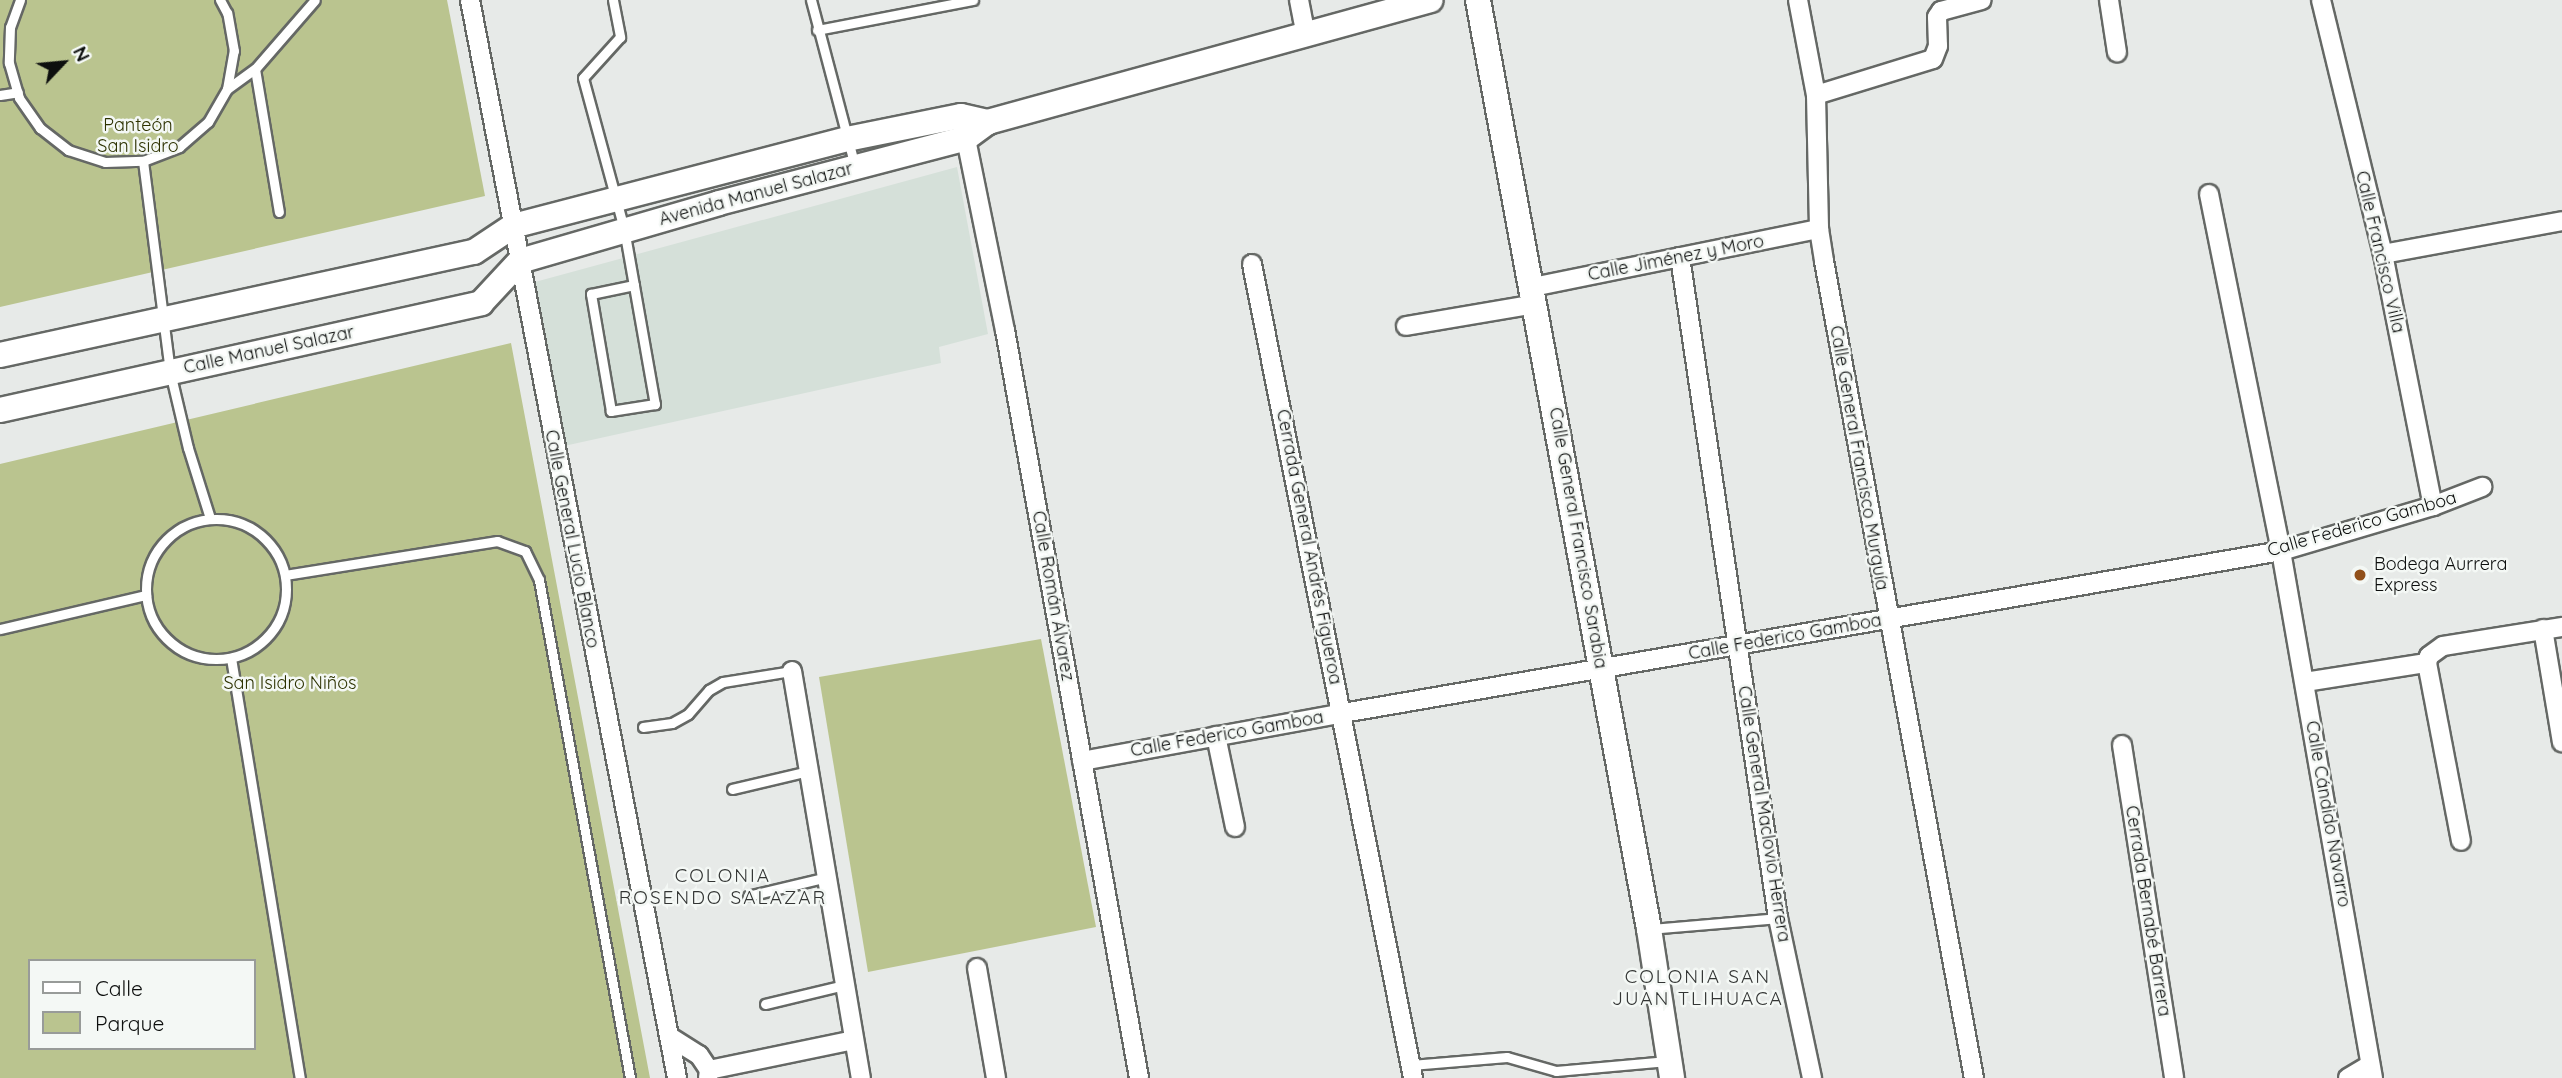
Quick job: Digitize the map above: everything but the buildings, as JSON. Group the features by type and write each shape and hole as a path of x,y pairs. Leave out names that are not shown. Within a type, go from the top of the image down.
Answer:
{"street":[{"name":"Calle General Lucio Blanco","path":"470,0 677,1078"},
{"path":"1299,0 1306,35"},
{"name":"Avenida Manuel Salazar","path":"513,226 847,139 988,122 1430,0"},
{"name":"Calle General Francisco Sarabia","path":"1478,0 1602,670 1671,1069"},
{"name":"Calle General Francisco Murguía","path":"1798,0 1816,95 1819,229 1887,618 1974,1078"},
{"path":"1816,95 1933,59 1938,46 1937,17 1941,11 1982,0"},
{"path":"2109,0 2117,52"},
{"name":"Calle Francisco Villa","path":"2321,0 2383,254 2433,506"},
{"name":"Avenida Manuel Salazar","path":"520,261 624,229 855,168 964,127"},
{"name":"Calle Román Álvarez","path":"964,127 1005,330 1139,1078"},
{"path":"712,174 719,203"},
{"name":"Calle Cándido Navarro","path":"2209,194 2281,551 2371,1071"},
{"path":"2383,254 2562,221"},
{"path":"0,355 474,253 513,226"},
{"name":"Calle Jiménez y Moro","path":"1406,326 1534,296 1680,257 1819,229"},
{"name":"Calle General Maclovio Herrera","path":"1680,257 1778,918 1812,1078"},
{"name":"Calle Manuel Salazar","path":"0,410 481,303 520,261"},
{"name":"Cerrada General Andrés Figueroa","path":"1252,264 1412,1072"},
{"name":"Calle Federico Gamboa","path":"1082,761 1342,713 2281,551 2433,506 2482,487"},
{"path":"2460,841 2427,663 2429,656 2443,646 2562,627"},
{"path":"2543,629 2562,742"},
{"path":"2305,682 2427,663"},
{"path":"792,671 861,1078"},
{"path":"1216,736 1235,827"},
{"name":"Cerrada Bernabé Barrera","path":"2122,745 2174,1078"},
{"path":"977,968 996,1078"},
{"path":"670,1037 699,1055 708,1074 855,1040"},
{"path":"2348,1078 2371,1071"}],"lane":[{"path":"20,0 10,27 9,63 18,92 40,128 68,150 105,162 144,160 179,147 208,122 227,89 234,51 227,13 220,0"},
{"path":"227,89 255,69 315,0"},
{"path":"613,0 620,37 583,78 624,229 634,285 655,404 611,411 591,294 634,285"},
{"path":"811,0 855,168"},
{"path":"817,30 973,0"},
{"path":"255,69 279,212"},
{"path":"0,94 18,92"},
{"path":"144,160 161,320 170,372 188,448 210,518"},
{"path":"210,518 244,524 263,536 278,554 285,575 286,597 281,618 269,636 252,650 231,658 208,659 185,652 166,639 152,619 146,595 148,570 159,547 176,530 210,518"},
{"path":"285,575 497,541 525,551 539,580 630,1078"},
{"path":"0,629 146,595"},
{"path":"231,658 300,1078"},
{"path":"643,727 672,723 688,714 709,690 723,682 792,671"},
{"path":"732,789 809,771"},
{"path":"748,896 827,877"},
{"path":"1648,929 1778,918"},
{"path":"765,1004 845,985"},
{"path":"1412,1072 1507,1057 1556,1071 1671,1069"}],"shaded area":[{"path":"957,167 988,334 939,347 941,363 564,446 535,282"}],"green space":[{"name":"Panteón San Isidro","path":"0,0 447,0 485,196 0,307"},
{"name":"San Isidro Niños","path":"511,343 650,1078 0,1078 0,464"},
{"path":"1041,639 1096,927 868,972 819,677"}],"place":[{"name":"Bodega Aurrera Express","path":"2360,575"}],"district":[{"name":"COLONIA ROSENDO SALAZAR","path":"723,887"},
{"name":"COLONIA SAN JUAN TLIHUACA","path":"1698,988"}]}
